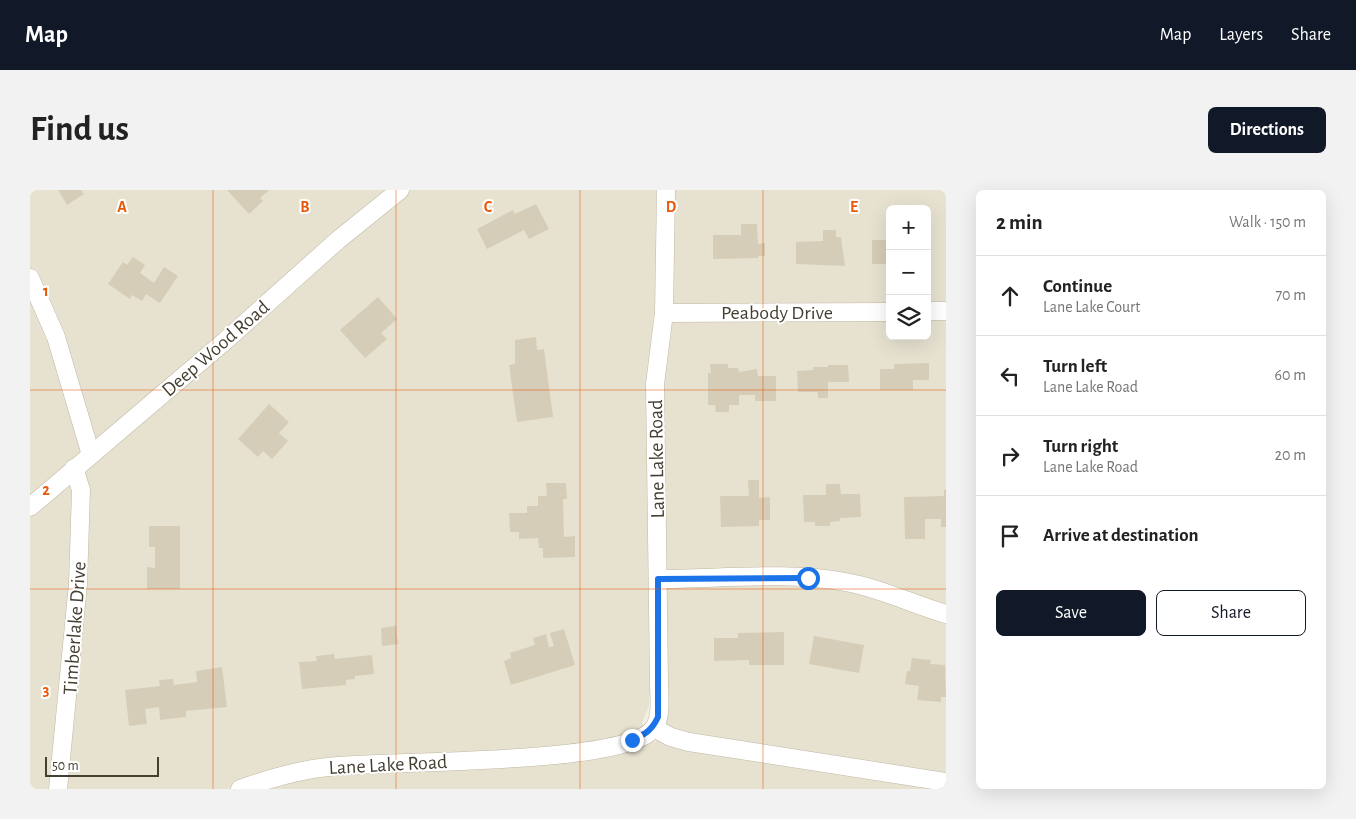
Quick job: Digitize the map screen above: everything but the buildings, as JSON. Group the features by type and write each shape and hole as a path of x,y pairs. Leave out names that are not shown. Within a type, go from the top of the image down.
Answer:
{"street":[{"name":"Deep Wood Road","path":"30,507 207,356 345,234 400,190"},
{"name":"Lane Lake Road","path":"240,789 291,773 328,767 518,757 606,749 646,734 654,728 658,717 655,384 664,313 666,190"},
{"path":"30,278 56,337 91,454"},
{"path":"931,312 946,311"},
{"name":"Peabody Drive","path":"664,313 886,312"},
{"name":"Timberlake Drive","path":"58,789 78,584 81,490 74,468"},
{"path":"658,579 786,577 842,581 867,586 946,614"},
{"path":"654,728 688,742 946,782"}],"shaded area":[{"path":"30,190 656,190 656,293 648,374 647,437 652,665 649,706 642,723 655,743 667,720 662,401 668,345 674,190 946,190 946,789 30,789"}],"route":[{"path":"632,740 654,728 658,717 658,579 808,578"}]}
